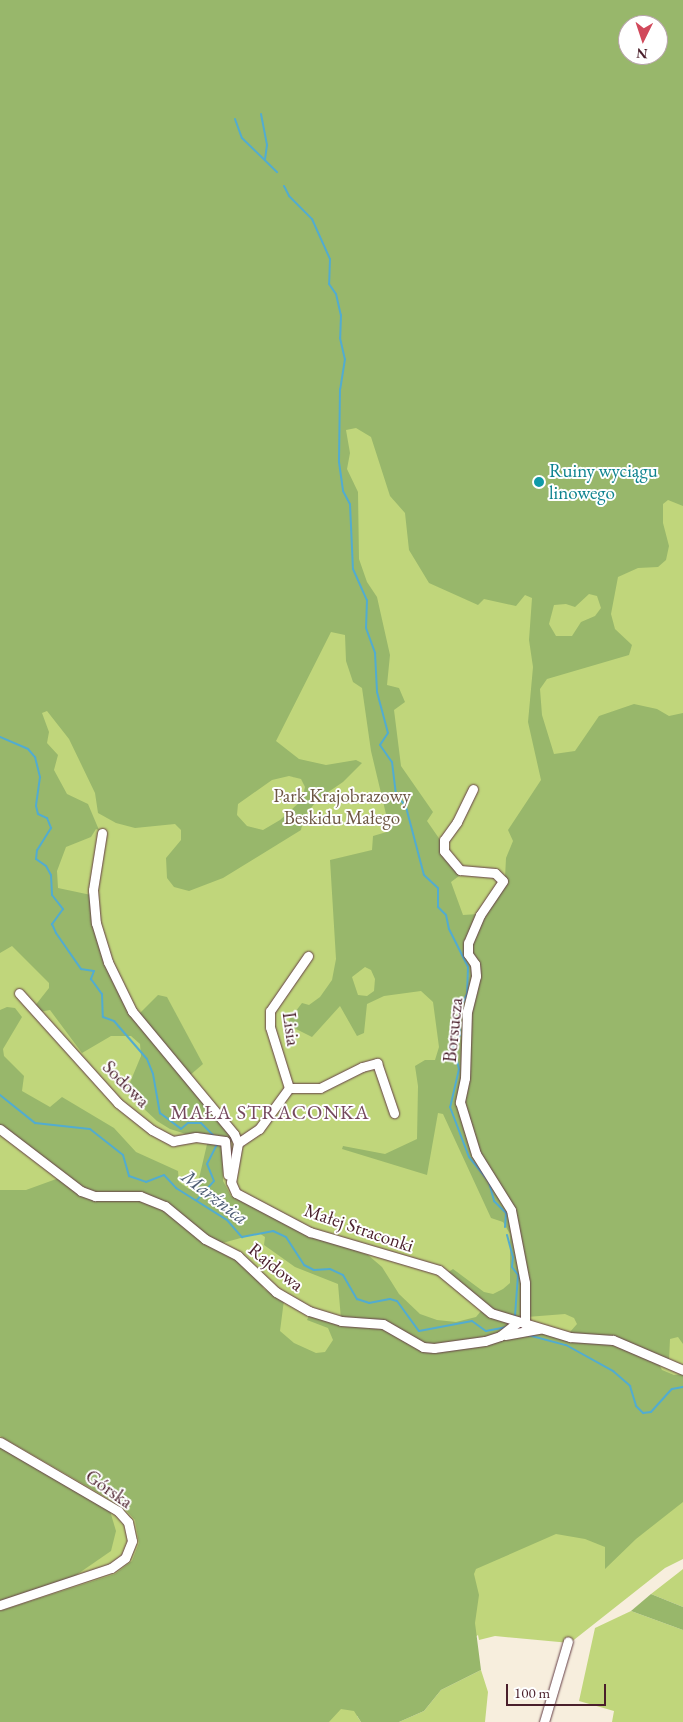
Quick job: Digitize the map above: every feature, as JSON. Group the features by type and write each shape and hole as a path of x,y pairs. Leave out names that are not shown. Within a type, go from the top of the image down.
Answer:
{"street":[{"name":"Borsucza","path":"474,789 458,822 444,840 444,851 460,870 495,873 504,881 480,915 468,943 468,954 475,964 476,976 467,1011 465,1078 460,1102 476,1154 511,1210 525,1283 520,1324"},
{"path":"102,833 94,870 94,907 100,942 118,988 132,1011 238,1143"},
{"name":"Lisia","path":"289,1088 270,1027 270,1011 308,956"},
{"name":"Sodowa","path":"19,994 136,1118 169,1140 208,1138 223,1141 228,1146 231,1182"},
{"path":"231,1182 238,1143 260,1129 289,1088 320,1088 362,1067 377,1063 394,1113"},
{"name":"Rajdowa","path":"0,1129 81,1191 95,1196 140,1196 165,1206 205,1239 238,1256 276,1292 310,1311 341,1321 384,1324 423,1347 434,1348 471,1345 502,1334 520,1324"},
{"name":"Małej Straconki","path":"231,1182 241,1197 310,1232 439,1270 483,1308 520,1324 570,1337 613,1340 683,1370"},
{"name":"Rajdowa","path":"502,1334 540,1328"},
{"name":"Górska","path":"0,1442 114,1508 128,1522 132,1537 127,1555 116,1566 0,1605"},
{"path":"544,1722 568,1641"}],"green space":[{"name":"Park Krajobrazowy Beskidu Małego","path":"0,0 683,0 683,1559 665,1568 570,1643 495,1636 479,1640 478,1635 357,1716 361,1722 0,1722"},
{"path":"0,0 683,0 683,506 668,500 663,504 663,523 669,546 666,560 658,567 638,568 618,577 611,614 615,629 632,645 629,655 547,679 540,689 542,715 554,754 575,751 599,716 634,704 657,709 669,716 683,713 683,1344 678,1337 670,1339 669,1361 627,1343 572,1335 570,1332 577,1324 574,1318 565,1314 514,1318 483,1306 447,1273 453,1269 484,1292 493,1294 503,1289 510,1283 510,1234 503,1222 491,1218 443,1114 438,1113 427,1175 342,1149 343,1146 385,1154 417,1139 418,1086 415,1066 425,1060 435,1060 439,1047 433,1002 421,991 384,996 367,1004 364,1033 357,1036 340,1006 312,1037 286,1024 302,1003 309,1005 320,997 332,980 336,959 330,860 372,850 373,836 390,831 371,751 362,688 353,682 346,661 345,635 331,632 276,741 299,759 326,765 356,760 362,763 343,782 318,799 304,817 301,830 223,878 189,891 174,887 167,878 166,858 181,840 181,830 175,824 135,828 116,823 98,813 95,793 69,739 47,711 42,713 49,732 47,743 58,755 54,770 67,794 88,804 99,830 96,829 91,837 66,847 57,871 58,888 91,895 123,1001 230,1132 233,1142 189,1135 170,1129 157,1121 126,1092 141,1056 140,1044 131,1036 111,1036 82,1053 50,1010 39,1012 34,1007 49,988 49,983 12,946 0,953","holes":["356,428 371,437 390,496 405,513 409,550 429,583 478,605 484,599 516,606 525,595 532,598 529,640 533,667 528,722 541,780 508,830 513,841 506,858 505,878 479,914 463,915 451,882 463,873 427,821 433,812 401,766 394,710 405,702 399,688 387,685 390,655 377,597 367,582 359,559 358,492 347,469 350,453 346,430","589,594 597,596 601,608 595,616 581,622 572,636 556,636 549,624 554,605 566,604 575,607","289,776 301,779 305,787 302,800 280,820 263,830 247,826 237,815 238,804 272,780","365,967 371,970 375,979 374,991 367,996 358,995 352,977"]},
{"path":"158,995 167,997 203,1064 189,1076 138,1015"},
{"path":"7,1007 15,1008 22,1017 3,1049 4,1056 24,1076 22,1091 50,1107 62,1097 114,1128 136,1152 178,1171 179,1182 189,1189 197,1187 208,1140 222,1143 223,1181 231,1196 309,1234 368,1255 382,1267 399,1294 420,1314 437,1320 456,1322 476,1317 481,1311 509,1322 508,1328 485,1339 424,1345 393,1326 341,1319 338,1284 295,1267 264,1245 265,1237 259,1233 219,1244 166,1204 88,1193 0,1127 0,1010"},
{"path":"59,1178 80,1193 147,1199 223,1250 256,1276 264,1289 284,1300 280,1331 294,1343 316,1353 325,1352 333,1340 328,1328 307,1320 310,1313 377,1325 423,1348 540,1332 608,1341 658,1362 662,1370 674,1375 683,1374 683,1502 636,1539 605,1569 605,1547 585,1539 556,1534 476,1569 474,1574 479,1595 475,1623 481,1670 441,1690 424,1711 399,1722 361,1722 354,1711 341,1709 329,1722 0,1722 0,1611 115,1574 132,1561 139,1543 135,1520 123,1507 0,1436 0,1190 26,1190"},
{"path":"0,1446 110,1511 116,1531 111,1551 69,1580 0,1601"},
{"path":"683,1569 683,1607 651,1594 678,1573"},
{"path":"651,1594 683,1607 683,1630 631,1611"},
{"path":"631,1611 683,1630 683,1722 612,1722 614,1711 579,1701 595,1628"},
{"path":"481,1670 488,1692 485,1722 399,1722 424,1711 441,1690"}],"waterway":[{"path":"261,114 267,145 265,159"},
{"path":"235,119 242,138 277,172"},
{"path":"284,186 289,196 312,219 330,259 329,284 336,294 341,315 340,338 345,359 340,389 339,462 343,491 350,504 353,569 367,600 366,628 375,653 377,692 388,733 380,745 392,762 396,794 406,807 424,875 438,888 438,907 446,915 449,929 468,967 467,994 459,1010 460,1035 453,1045 459,1069 450,1107 469,1157 489,1182 494,1201 506,1213 505,1227"},
{"path":"0,737 28,749 35,757 40,777 36,806 38,814 47,818 51,828 37,850 36,859 46,866 51,875 52,895 63,909 52,924 56,933 81,969 94,971 91,979 102,994 103,1017 114,1021 147,1059 153,1074 160,1113 181,1129 188,1123 201,1123 215,1137"},
{"name":"Marźnica","path":"0,1095 35,1123 90,1129 123,1155 129,1176 146,1182 164,1175 176,1188 227,1220 242,1237 273,1231 286,1237 304,1265 314,1270 330,1269 343,1275 357,1299 369,1303 390,1299 397,1301 419,1331 472,1321 486,1331 506,1327"},
{"path":"197,1200 214,1181 207,1164 217,1144"},
{"path":"507,1235 513,1257 512,1267 518,1275 515,1316"},
{"name":"Marźnica","path":"528,1335 566,1345 613,1371 630,1386 636,1406 643,1413 651,1412 672,1389 683,1387"}],"place":[{"name":"Ruiny wyciągu linowego","path":"539,482"}],"district":[{"name":"MAŁA STRACONKA","path":"270,1112"}]}
